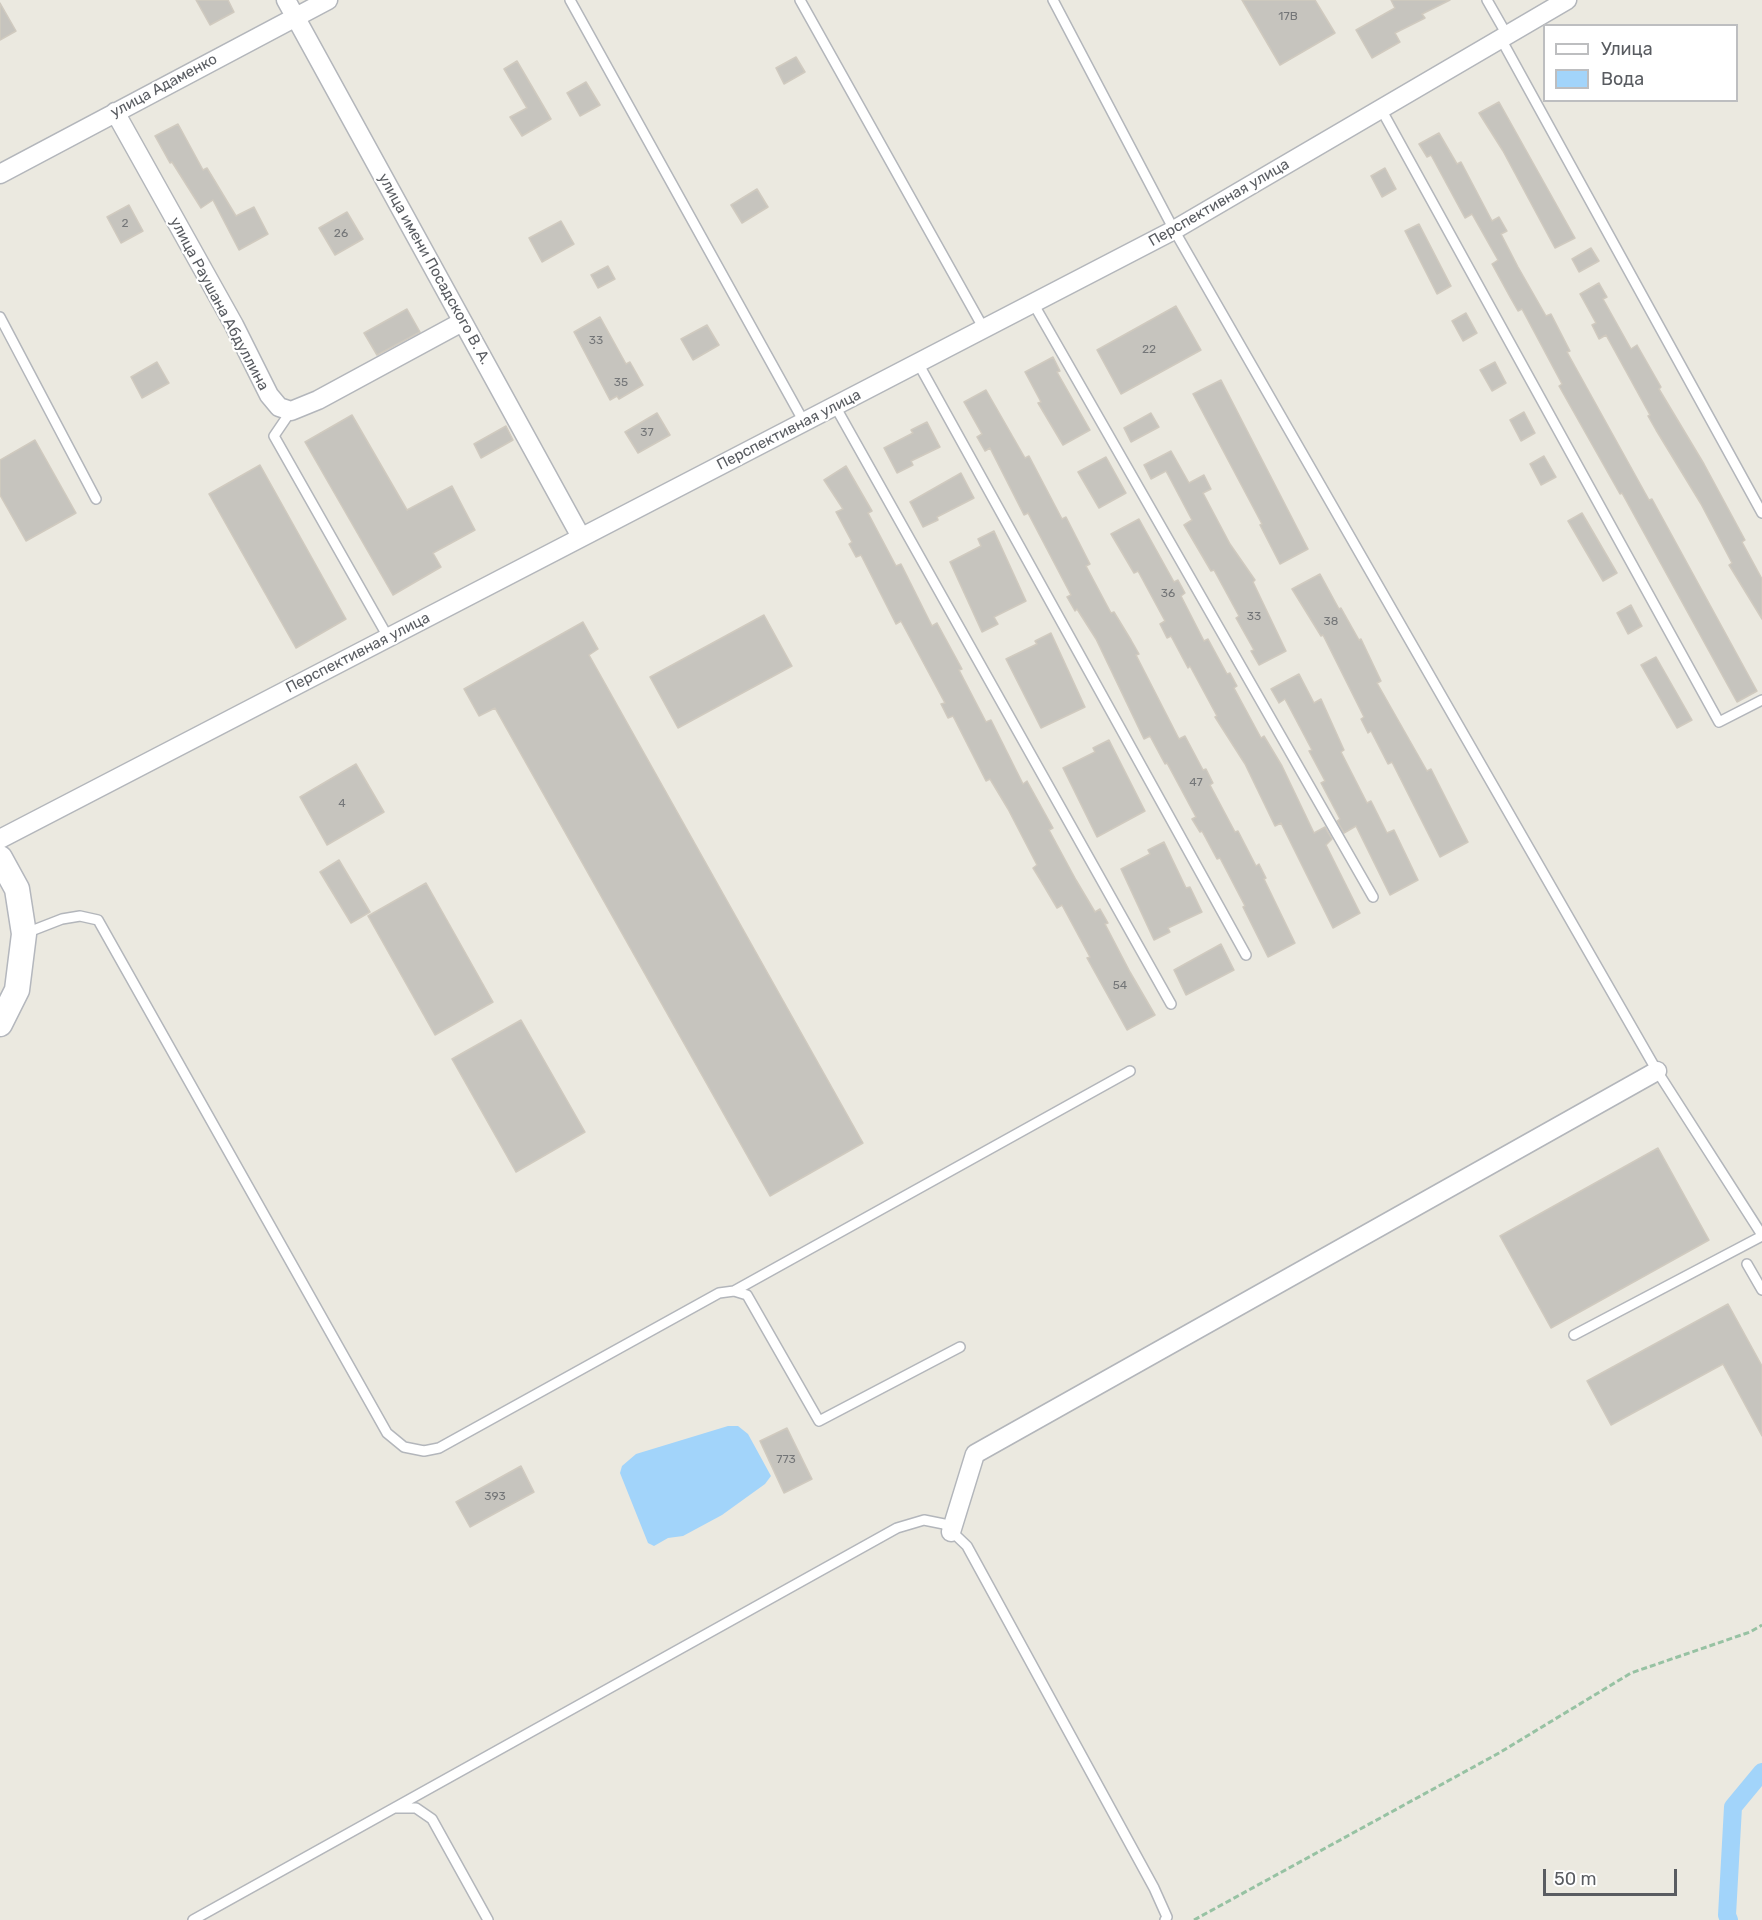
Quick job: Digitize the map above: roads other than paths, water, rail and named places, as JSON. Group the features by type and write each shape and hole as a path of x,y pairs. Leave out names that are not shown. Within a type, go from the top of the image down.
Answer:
{"main road":[{"path":"0,858 17,889 24,934 17,990 0,1024"}],"street":[{"name":"улица имени Посадского В. А.","path":"286,0 581,537"},
{"name":"улица Адаменко","path":"0,174 328,0"},
{"name":"Перспективная улица","path":"0,838 1174,230 1568,0"},
{"name":"улица Раушана Абдуллина","path":"115,112 234,325 269,395 279,407 291,411"},
{"path":"291,411 328,395 462,322"},
{"path":"951,1532 975,1454 1657,1071"}],"lane":[{"path":"570,0 804,422"},
{"path":"800,0 984,329"},
{"path":"1053,0 1174,230 1657,1071 1762,1235 1574,1335"},
{"path":"1487,0 1504,37 1762,513"},
{"path":"1381,109 1719,722 1762,700"},
{"path":"1033,303 1373,897"},
{"path":"0,317 96,499"},
{"path":"918,363 1246,955"},
{"path":"835,406 1171,1004"},
{"path":"291,411 274,436 388,637"},
{"path":"24,934 62,919 80,916 98,920 387,1433 404,1447 414,1451 439,1448 719,1293 734,1291 1130,1071"},
{"path":"1747,1264 1762,1290"},
{"path":"734,1291 747,1295 819,1422 960,1347"},
{"path":"193,1920 897,1528 924,1520 944,1524 967,1546 1154,1888 1167,1917 1165,1920"},
{"path":"395,1808 416,1808 432,1819 488,1920"}],"water":[{"path":"728,1426 738,1426 748,1434 771,1476 765,1484 722,1515 683,1536 668,1538 654,1546 648,1543 620,1473 622,1466 636,1454"}],"waterway":[{"path":"1729,1920 1727,1915 1733,1807 1762,1772"}]}
